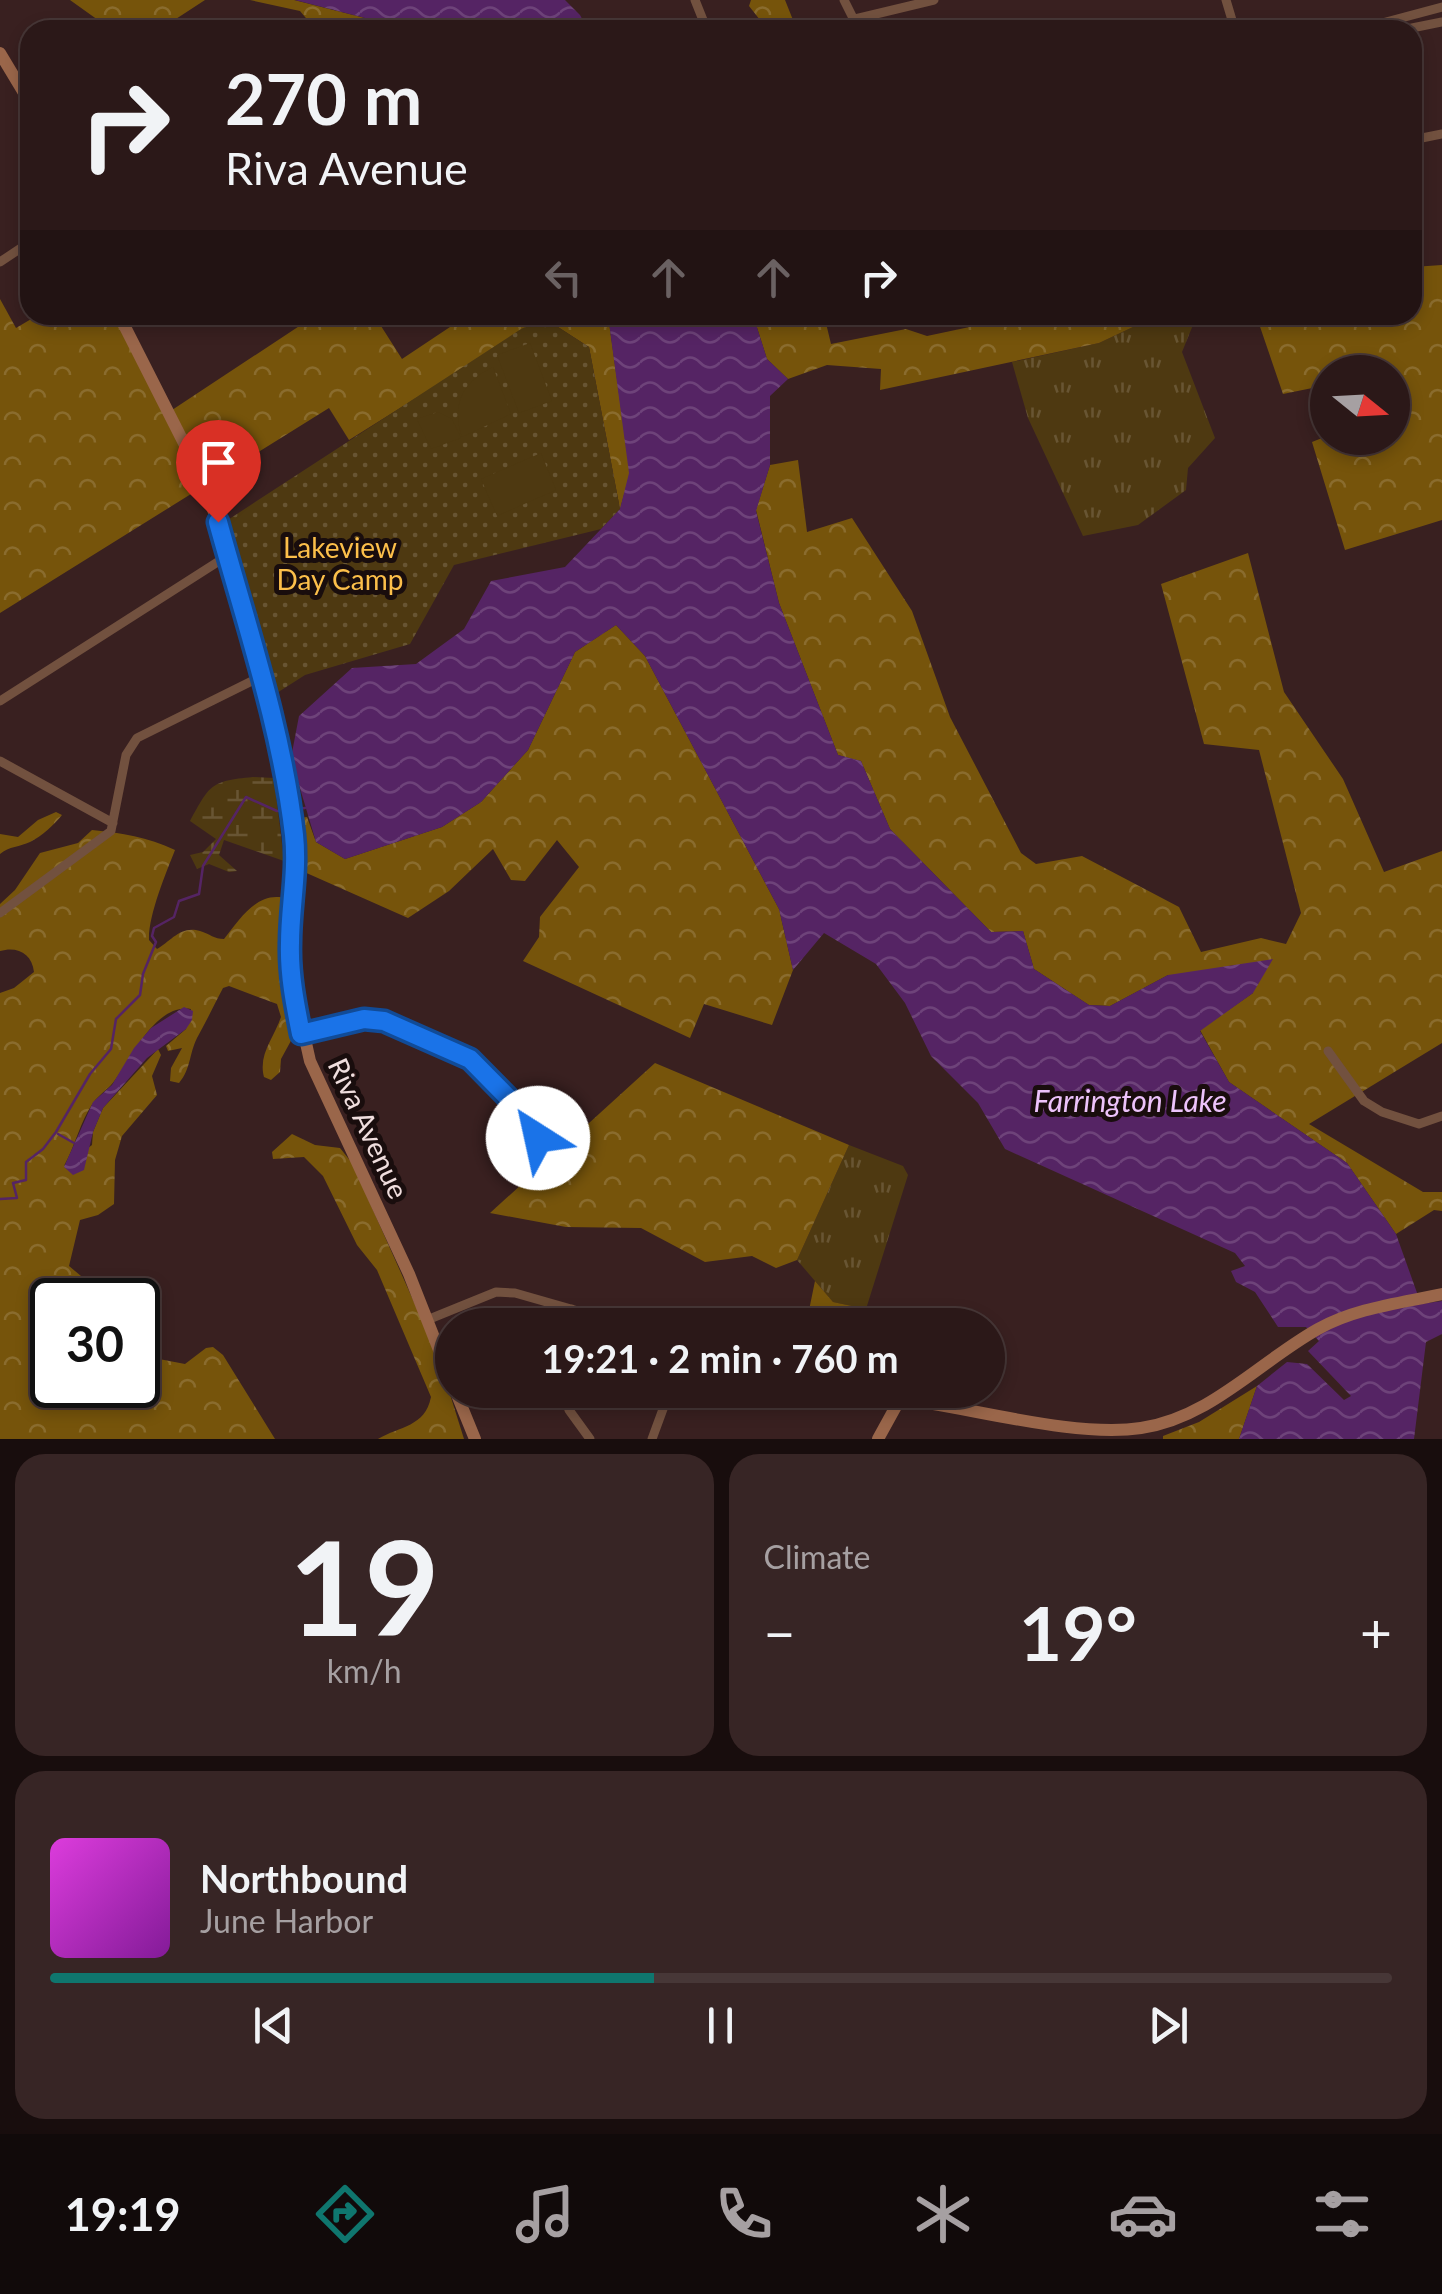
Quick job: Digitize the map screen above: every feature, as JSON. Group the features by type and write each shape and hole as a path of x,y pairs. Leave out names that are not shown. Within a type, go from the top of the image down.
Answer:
{"street":[{"path":"844,0 855,19 934,0"},
{"path":"1395,20 1442,7"},
{"path":"0,54 20,87"},
{"name":"Riva Avenue","path":"124,325 194,463 218,522 260,677 290,809 296,860 290,943 301,1034 320,1086 435,1340"},
{"path":"0,701 228,556"},
{"path":"0,913 106,837 113,823 126,755 137,738 260,677"},
{"path":"0,761 113,823"},
{"path":"301,1034 364,1019 384,1021 470,1059 540,1130"},
{"path":"1328,1051 1364,1101 1382,1112 1418,1124 1442,1116"},
{"path":"457,1308 496,1292 515,1293 565,1308"},
{"path":"955,1408 1054,1424 1139,1429 1172,1420 1222,1396 1322,1326 1359,1312 1442,1294"},
{"path":"427,1320 435,1317"},
{"path":"462,1408 475,1439"},
{"path":"568,1408 590,1439"},
{"path":"652,1439 663,1408"},
{"path":"878,1439 895,1408"}],"green space":[{"path":"70,0 205,0 174,20 98,20"},
{"path":"250,0 294,0 373,20 308,20 300,11"},
{"path":"751,0 785,0 793,20 760,20 749,6"},
{"path":"1442,265 1442,520 1345,550 1316,455 1410,455 1410,355 1310,355 1310,388 1283,394 1259,325 1422,325 1422,266"},
{"path":"0,299 16,328 120,325 166,414 301,325 380,325 402,359 453,325 533,325 349,440 329,408 0,613"},
{"path":"555,325 609,325 630,473 620,509 589,347"},
{"name":"Lakeview Day Camp","path":"555,325 589,347 620,509 601,529 454,565 410,644 305,675 269,698 220,525 521,329"},
{"path":"756,325 826,325 831,344 906,329 927,336 979,325 1137,325 1099,343 880,390 881,369 827,365 788,379 767,359"},
{"path":"1137,325 1193,325 1182,352 1215,438 1188,468 1186,490 1138,525 1083,536 1028,418 1012,362 1099,343"},
{"path":"530,343 552,401 519,413 497,355"},
{"path":"493,367 511,414 462,437 458,415 462,395 474,379"},
{"path":"438,412 452,419 461,438 431,449 417,419"},
{"path":"541,453 556,490 497,516 481,479"},
{"path":"798,460 807,532 852,518 912,611 950,717 1021,853 1036,864 1082,856 1179,907 1201,952 1261,938 1286,944 1301,913 1259,750 1204,744 1161,584 1248,553 1284,692 1343,779 1384,872 1442,851 1442,1043 1309,1124 1423,1192 1442,1192 1442,1211 1434,1210 1396,1234 1347,1163 1229,1082 1200,1030 1253,993 1168,975 1110,1006 1089,1005 1034,969 1023,931 991,932 890,829 861,761 838,755 779,603 756,510 770,465"},
{"path":"616,625 645,656 779,909 793,970 772,1025 704,1004 690,1038 523,961 539,937 540,917 579,867 557,840 525,881 511,880 493,849 449,891 408,918 302,871 299,818 307,817 316,842 345,859 442,827 481,802 528,750 575,652"},
{"path":"274,778 284,861 224,840 219,855 237,871 209,864 197,869 190,855 203,852 216,839 190,821 202,799 219,783"},
{"path":"56,812 62,815 43,833 0,854 0,834 18,837 38,820"},
{"path":"92,830 134,836 175,850 151,919 149,940 157,949 187,930 224,939 259,902 277,897 288,899 283,974 293,1037 281,1059 280,1072 271,1080 264,1077 265,1053 281,1017 277,1004 229,986 223,988 197,1038 179,1083 170,1081 171,1068 182,1048 168,1051 166,1046 186,1029 191,1009 178,1009 156,1023 113,1083 93,1103 64,1166 92,1145 103,1108 158,1049 161,1055 152,1076 157,1095 122,1136 115,1160 114,1204 98,1215 80,1220 69,1266 83,1278 30,1278 30,1408 160,1408 160,1359 185,1364 213,1347 223,1355 275,1439 0,1439 0,993 14,988 34,972 23,952 0,951 0,904 15,890 40,853 78,843"},
{"path":"655,1063 849,1145 797,1260 776,1268 752,1256 705,1262 641,1228 566,1227 490,1213"},
{"path":"292,1134 315,1145 340,1148 352,1163 435,1349 435,1408 454,1408 464,1439 378,1439 417,1420 431,1397 377,1270 357,1245 323,1176 304,1157 273,1159 272,1152"},
{"path":"849,1145 903,1166 908,1175 866,1308 833,1302 797,1260"},
{"path":"815,1281 833,1302 861,1308 809,1308"},
{"path":"1257,1386 1239,1439 1163,1439 1199,1422"}],"water":[{"path":"295,0 565,0 583,20 373,20"},
{"name":"Farrington Lake","path":"609,325 756,325 767,359 788,379 770,396 770,465 756,511 779,603 838,755 861,761 890,829 991,932 1023,931 1034,969 1089,1005 1110,1006 1168,975 1273,959 1253,993 1200,1031 1229,1082 1347,1163 1396,1234 1421,1304 1442,1301 1442,1334 1426,1342 1414,1439 1239,1439 1257,1386 1287,1362 1307,1364 1344,1400 1351,1396 1308,1351 1319,1341 1306,1327 1278,1327 1255,1292 1236,1282 1231,1271 1245,1266 1235,1253 1005,1149 978,1103 931,1056 905,1003 876,964 824,933 793,970 779,909 645,656 616,625 575,652 528,750 481,802 442,827 345,859 316,842 291,758 299,716 352,668 416,664 464,629 491,581 565,567 620,509 629,473"},
{"path":"184,1007 193,1011 192,1020 186,1029 147,1058 103,1108 84,1170 73,1175 64,1167 93,1102 112,1085 151,1028"}],"waterway":[{"path":"0,1199 17,1198 13,1183 26,1180 26,1162 56,1132 90,1074 111,1049 116,1019 140,995 143,974 156,942 152,936 154,928 174,917 179,901 199,894 203,866 246,797 277,811 287,810"},
{"path":"295,809 305,808"},
{"path":"58,1134 74,1143"}],"route":[{"path":"218,522 264,694 292,820 296,871 291,976 301,1034 364,1019 384,1021 470,1059 540,1130 538,1138"}]}
